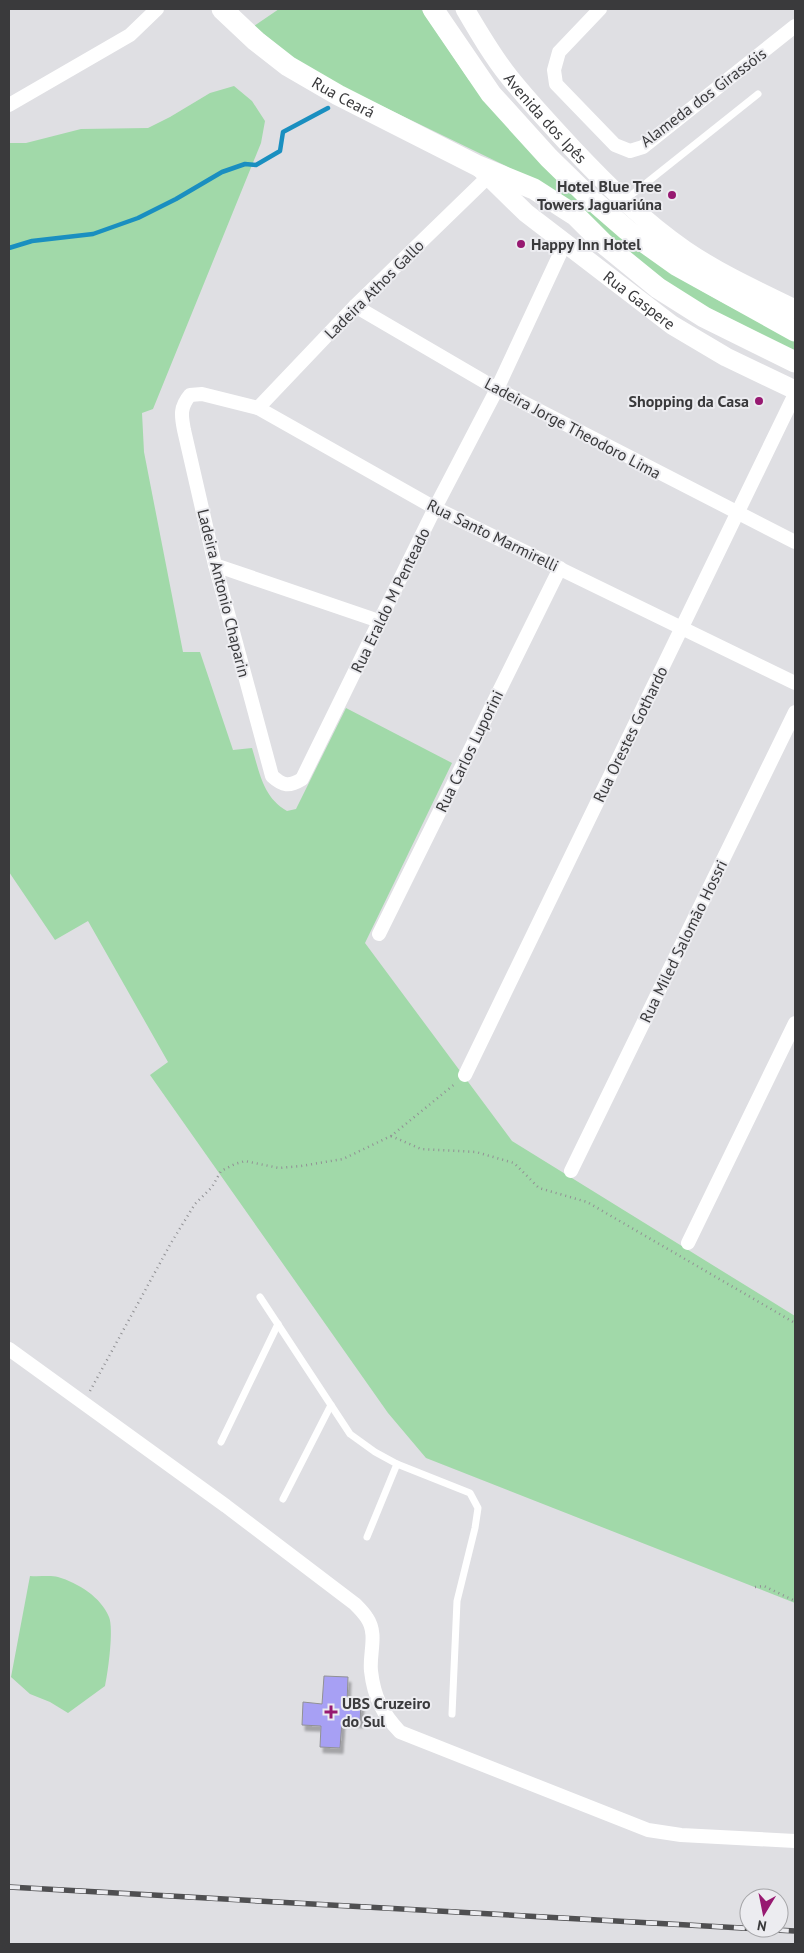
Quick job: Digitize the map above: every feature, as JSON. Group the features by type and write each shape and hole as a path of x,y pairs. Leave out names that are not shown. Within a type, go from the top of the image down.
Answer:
{"main road":[{"name":"Rua Ceará","path":"222,9 256,42 288,66 338,95 486,172 534,189 576,216 632,268 680,302 704,317 795,362"},
{"path":"432,9 491,94 549,158 589,197 627,230 676,266 795,331"}],"street":[{"path":"9,105 130,35 157,9"},
{"name":"Avenida dos Ipês","path":"464,9 509,77 601,178 644,218 685,250 732,278 795,309"},
{"name":"Alameda dos Girassóis","path":"600,9 559,52 554,70 556,84 615,145 630,151 643,147 795,26"},
{"name":"Rua Gaspere","path":"486,172 526,213 672,325 726,357 795,390"},
{"name":"Ladeira Athos Gallo","path":"258,408 486,172"},
{"name":"Rua Eraldo M Penteado","path":"286,785 292,785 302,778 435,508 497,388 565,243"},
{"name":"Ladeira Jorge Theodoro Lima","path":"355,306 497,388 737,514 795,542"},
{"name":"Rua Santo Marmirelli","path":"190,395 202,394 258,408 435,508 795,683"},
{"name":"Rua Orestes Gothardo","path":"465,1075 795,394"},
{"name":"Ladeira Antonio Chaparin","path":"190,395 183,404 181,415 215,565 272,776 279,783 286,785"},
{"path":"215,565 379,620"},
{"name":"Rua Carlos Luporini","path":"379,934 560,568"},
{"name":"Rua Miled Salomão Hossri","path":"571,1170 795,712"},
{"path":"688,1243 795,1023"},
{"path":"9,1349 226,1506 355,1604 368,1619 373,1635 370,1670 377,1702 388,1720 400,1732 648,1830 681,1835 795,1841"}],"lane":[{"path":"625,200 646,181 758,94"},
{"path":"260,1297 350,1434 375,1452 397,1464 470,1493 478,1508 457,1602 452,1714"},
{"path":"221,1442 278,1324"},
{"path":"283,1499 331,1405"},
{"path":"367,1537 397,1464"}],"path":[{"path":"83,1403 171,1243 195,1204 212,1187 221,1171 245,1161 279,1168 343,1159 391,1136 465,1075"},
{"path":"391,1136 421,1150 476,1152 514,1162 540,1188 587,1202 795,1323"},
{"path":"755,1587 764,1586 795,1601"}],"green space":[{"path":"279,9 421,9 469,80 669,271 715,298 795,339 795,352 691,300 506,166 353,92 297,61 254,26"},
{"path":"234,86 252,101 265,121 261,143 153,409 142,413 144,452 183,652 200,652 233,750 252,748 267,792 287,811 296,809 346,708 452,763 365,943 512,1141 795,1316 795,1603 426,1458 388,1413 150,1075 168,1062 88,921 55,940 9,872 9,143 26,143 81,129 148,128 210,93"},
{"path":"30,1576 55,1576 81,1587 95,1597 109,1617 111,1640 105,1686 68,1713 50,1702 30,1694 11,1677"}],"building":[{"name":"UBS Cruzeiro do Sul","path":"324,1676 348,1677 347,1703 361,1704 360,1722 342,1721 340,1748 320,1747 321,1726 302,1725 303,1702 322,1704"}],"waterway":[{"path":"9,248 32,241 93,234 138,218 176,199 222,172 245,164 256,165 280,151 283,132 328,108"}],"railway":[{"path":"9,1887 795,1931"}],"place":[{"name":"Hotel Blue Tree Towers Jaguariúna","path":"672,195"},
{"name":"Happy Inn Hotel","path":"521,244"},
{"name":"Shopping da Casa","path":"759,401"},
{"name":"UBS Cruzeiro do Sul","path":"331,1712"}]}
